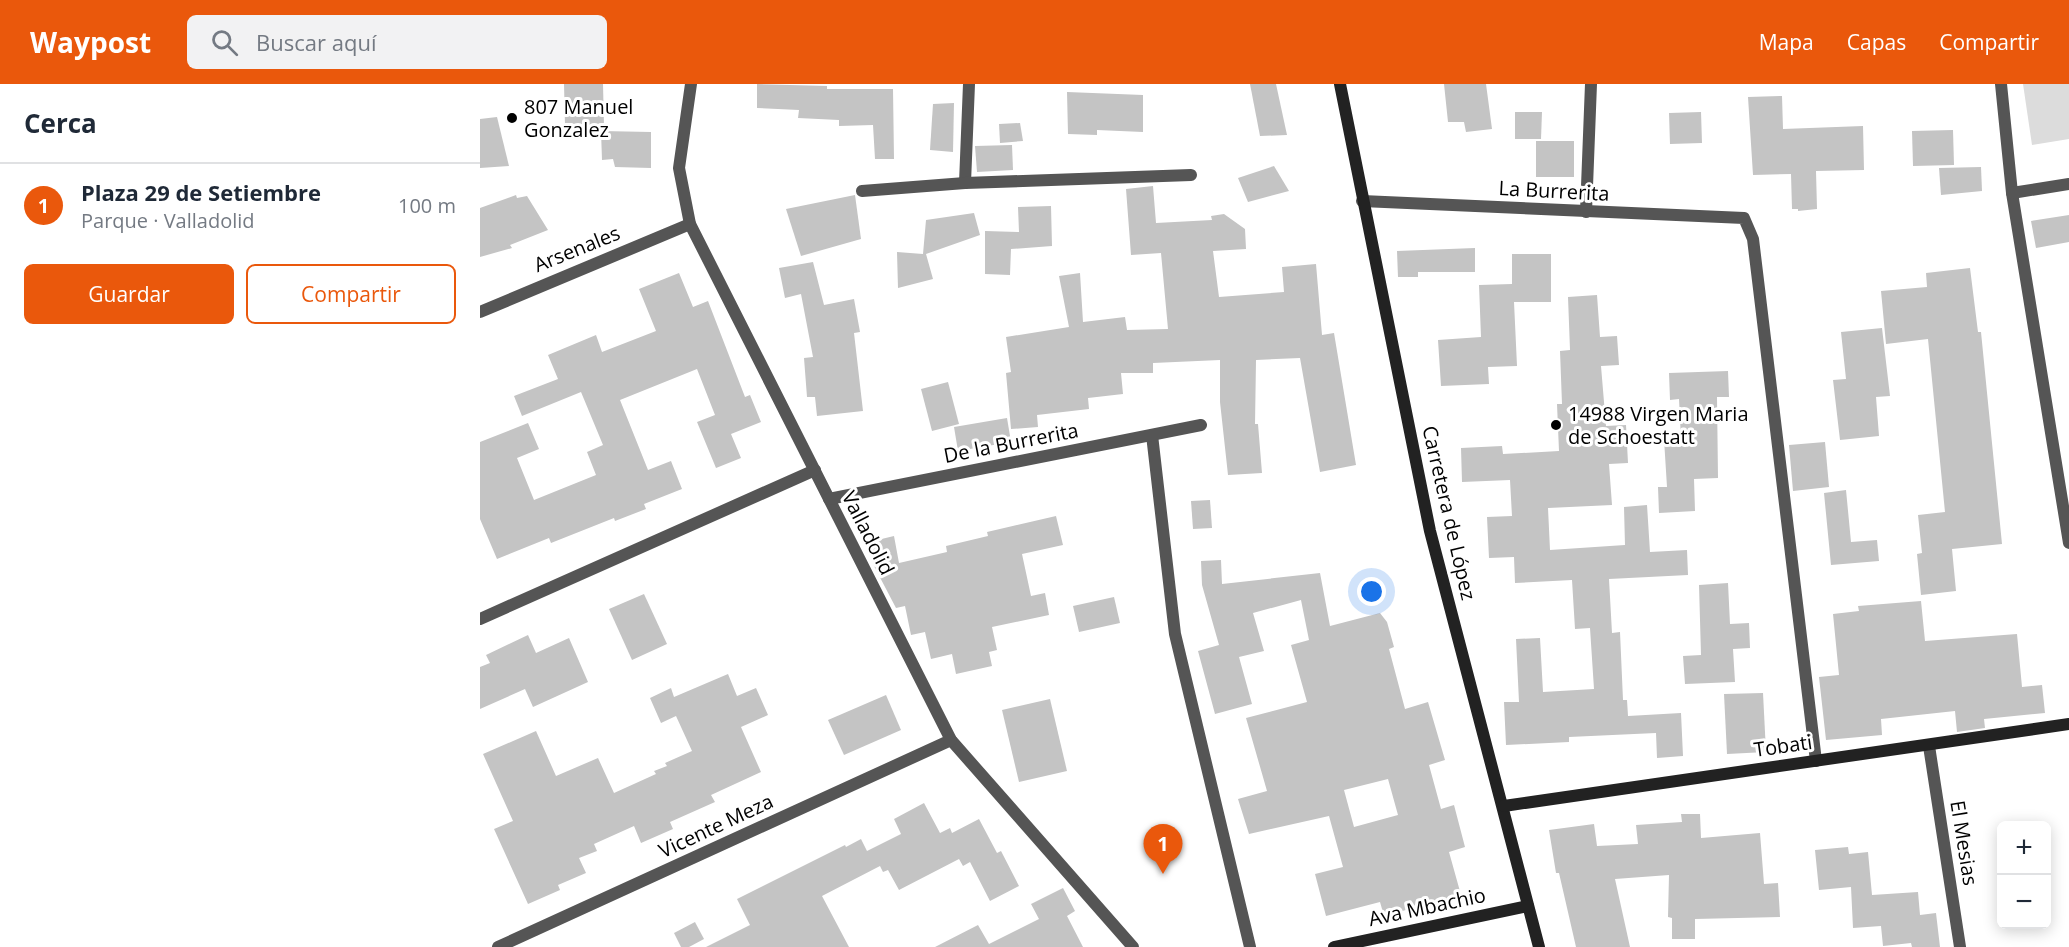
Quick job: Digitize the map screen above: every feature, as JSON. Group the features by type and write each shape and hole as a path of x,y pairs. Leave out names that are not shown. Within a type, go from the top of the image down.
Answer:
{"main road":[{"name":"Carretera de López","path":"1340,84 1430,531 1539,947"},
{"name":"Tobati","path":"1504,807 2069,724"},
{"name":"Ava Mbachio","path":"1334,947 1528,906"}],"street":[{"name":"Valladolid","path":"691,84 679,168 690,224 951,740 1133,947"},
{"path":"965,183 969,84"},
{"path":"1586,212 1591,84"},
{"path":"2001,84 2012,193 2069,543"},
{"path":"862,191 965,183 1191,175"},
{"path":"2012,193 2069,184"},
{"name":"La Burrerita","path":"1362,201 1744,218 1753,239 1816,761"},
{"name":"Arsenales","path":"480,312 690,224"},
{"name":"De la Burrerita","path":"829,499 1201,425"},
{"path":"1152,435 1175,634 1250,947"},
{"path":"2055,464 2069,462"},
{"path":"480,619 815,470"},
{"name":"Vicente Meza","path":"498,947 951,740"},
{"name":"El Mesias","path":"1929,746 1960,947"}],"shaded area":[{"path":"2023,84 2069,84 2069,139 2032,145"}],"building":[{"path":"564,84 603,84 604,126 565,125"},
{"path":"757,84 827,86 827,89 893,89 894,159 875,159 873,125 839,126 839,120 798,118 799,110 757,108"},
{"path":"1250,84 1276,84 1287,135 1260,136"},
{"path":"1444,84 1486,84 1492,129 1466,132 1464,122 1448,122"},
{"path":"1067,92 1143,95 1143,132 1097,130 1097,135 1068,134"},
{"path":"1782,96 1783,129 1863,126 1864,170 1816,171 1817,209 1798,211 1798,209 1792,209 1791,174 1753,175 1748,97"},
{"path":"954,103 953,152 930,150 933,104"},
{"path":"1515,112 1542,112 1541,139 1515,139"},
{"path":"1701,112 1702,143 1670,144 1669,113"},
{"path":"497,117 509,166 480,168 480,119"},
{"path":"1020,123 1023,141 1000,143 999,124"},
{"path":"1953,130 1954,165 1913,166 1912,131"},
{"path":"601,131 651,132 651,168 615,167 613,159 602,160"},
{"path":"1536,141 1574,141 1574,177 1536,177"},
{"path":"1012,145 1013,170 977,172 975,146"},
{"path":"1274,166 1289,191 1248,202 1238,178"},
{"path":"1981,167 1982,191 1941,195 1939,168"},
{"path":"1153,186 1156,223 1212,220 1211,216 1224,214 1245,229 1246,249 1213,251 1219,297 1284,292 1282,267 1316,264 1322,335 1334,333 1356,465 1320,472 1300,358 1256,360 1255,424 1258,424 1262,473 1228,475 1220,402 1220,360 1153,363 1153,373 1121,373 1123,394 1088,398 1089,409 1037,415 1038,427 1011,429 1006,373 1011,372 1006,337 1069,327 1059,276 1080,273 1083,322 1125,317 1127,330 1168,329 1161,253 1131,255 1126,189"},
{"path":"516,195 517,198 527,196 548,230 510,245 512,248 480,257 480,208"},
{"path":"855,195 861,239 801,256 786,209"},
{"path":"1051,206 1052,246 1011,249 1010,275 985,274 985,231 1019,232 1018,207"},
{"path":"974,213 980,235 926,254 933,279 898,288 897,252 923,254 926,220"},
{"path":"2069,215 2069,242 2036,248 2031,221"},
{"path":"1475,248 1475,272 1418,272 1418,277 1398,277 1397,251"},
{"path":"1512,254 1551,254 1551,302 1514,302 1517,366 1488,367 1489,384 1441,386 1438,340 1481,337 1479,285 1512,284"},
{"path":"813,262 824,305 854,299 860,332 854,333 863,411 817,416 815,397 807,397 804,358 813,357 801,294 785,298 779,268"},
{"path":"1970,268 1978,332 1981,332 2002,544 1952,549 1956,591 1921,595 1917,554 1922,553 1918,515 1945,512 1928,339 1886,344 1881,291 1927,287 1926,273"},
{"path":"679,273 693,307 708,301 745,397 750,395 761,422 731,434 741,458 716,468 697,422 715,415 697,369 620,400 648,470 671,461 682,489 644,504 646,509 615,521 614,518 551,543 549,538 497,559 480,519 480,442 528,423 539,449 517,458 534,500 596,475 587,452 603,445 581,392 522,416 514,396 558,379 548,355 596,335 602,352 656,331 639,289"},
{"path":"1597,295 1600,337 1617,336 1619,365 1601,366 1606,426 1626,425 1628,463 1609,464 1612,505 1548,508 1550,550 1625,545 1624,507 1647,505 1650,552 1687,550 1688,575 1609,579 1612,633 1620,632 1623,700 1627,700 1628,716 1681,713 1683,756 1657,758 1656,733 1569,737 1569,742 1506,745 1504,702 1519,702 1516,639 1540,638 1543,692 1594,689 1590,628 1575,629 1572,580 1515,583 1514,557 1489,558 1487,517 1512,516 1510,480 1462,482 1461,448 1502,446 1503,454 1559,451 1557,404 1562,404 1560,351 1570,350 1568,297"},
{"path":"1882,328 1890,396 1876,397 1879,436 1840,440 1833,380 1846,379 1841,332"},
{"path":"1728,371 1729,397 1717,397 1718,478 1694,479 1695,511 1659,513 1658,487 1667,487 1664,439 1681,439 1679,399 1670,400 1669,373"},
{"path":"948,382 959,424 932,431 921,389"},
{"path":"1007,418 1011,442 958,451 954,427"},
{"path":"1825,442 1829,487 1793,491 1789,445"},
{"path":"1846,490 1851,542 1877,540 1879,561 1831,565 1824,493"},
{"path":"1210,500 1212,528 1193,529 1191,501"},
{"path":"1056,516 1063,545 1022,554 1031,596 1045,593 1049,615 992,627 997,650 989,652 992,666 956,674 952,654 931,659 925,632 911,635 905,606 896,608 874,566 869,542 894,536 899,563 947,552 946,546 988,536 987,532"},
{"path":"1221,560 1222,584 1320,573 1330,626 1380,613 1387,622 1394,647 1389,649 1405,709 1428,702 1445,760 1429,765 1441,809 1454,805 1465,847 1449,852 1461,895 1384,916 1380,902 1326,916 1315,874 1343,867 1329,816 1249,834 1238,799 1267,791 1246,718 1307,702 1291,645 1309,640 1301,600 1253,613 1264,651 1239,657 1252,704 1215,714 1198,651 1219,645 1202,585 1201,561","holes":["1388,779 1398,815 1354,827 1344,790"]},
{"path":"1728,583 1730,624 1749,623 1750,648 1733,649 1735,682 1685,684 1683,656 1701,655 1699,585"},
{"path":"644,594 667,644 632,660 609,609"},
{"path":"1114,597 1120,623 1079,632 1073,606"},
{"path":"1921,601 1925,641 2017,634 2022,687 2042,685 2045,713 1984,719 1985,728 1957,732 1955,711 1881,719 1882,735 1826,740 1819,677 1839,675 1833,614 1859,611 1858,606"},
{"path":"528,635 536,653 569,638 588,682 533,707 525,689 480,709 480,667 490,663 486,655"},
{"path":"728,674 737,696 756,688 768,715 741,727 761,772 711,795 715,802 670,822 673,829 641,843 634,826 594,844 597,851 579,858 586,873 558,885 560,890 528,904 494,829 513,821 483,754 536,731 556,776 598,758 614,793 656,774 654,771 667,766 665,763 692,751 676,716 661,723 650,698 671,688 674,697"},
{"path":"1763,693 1766,752 1727,754 1724,694"},
{"path":"886,695 901,730 844,755 828,720"},
{"path":"1050,699 1067,771 1019,782 1002,710"},
{"path":"924,803 940,833 950,828 952,833 979,819 997,853 1001,851 1019,886 990,901 970,862 963,866 959,859 899,890 888,870 883,872 880,866 822,896 849,947 706,947 750,925 737,899 845,845 846,847 861,839 867,851 901,834 894,819"},
{"path":"1681,814 1700,814 1701,838 1760,833 1764,884 1778,883 1780,917 1695,919 1695,939 1672,939 1672,918 1668,917 1669,875 1615,879 1630,947 1576,947 1559,873 1556,873 1549,830 1594,824 1597,846 1638,844 1636,825 1682,822"},
{"path":"1848,847 1849,854 1868,852 1872,895 1918,892 1920,915 1936,913 1940,947 1912,947 1911,943 1883,946 1881,926 1853,928 1851,887 1819,890 1815,850"},
{"path":"1063,888 1075,911 1067,916 1083,947 935,947 978,925 989,944 1039,919 1031,904"},
{"path":"695,922 704,939 689,947 681,947 674,933"}],"place":[{"name":"807 Manuel Gonzalez","path":"512,118"},
{"name":"14988 Virgen Maria de Schoestatt","path":"1556,425"},
{"name":"Plaza 29 de Setiembre","path":"1163,874"}]}
